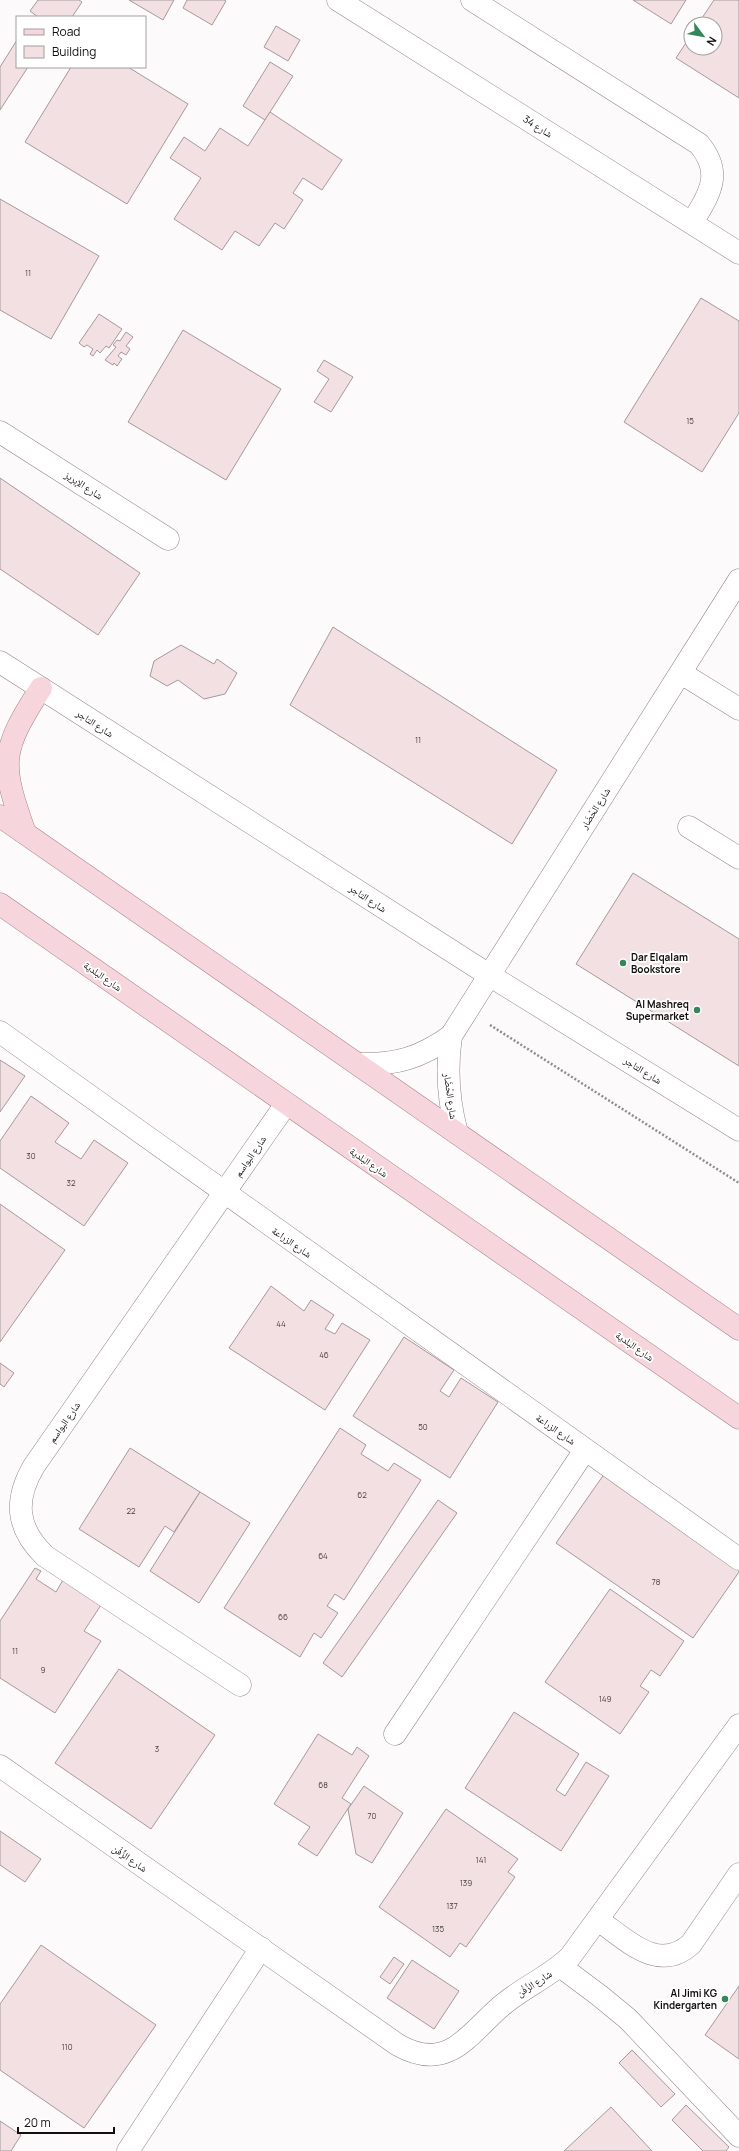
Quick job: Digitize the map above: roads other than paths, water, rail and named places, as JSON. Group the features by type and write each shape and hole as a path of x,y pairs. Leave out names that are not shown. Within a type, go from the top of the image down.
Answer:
{"main road":[{"path":"25,833 10,791 6,771 8,746 18,723 41,688"},
{"path":"0,816 739,1329"},
{"name":"شارع البلدية","path":"0,904 739,1418"}],"street":[{"name":"شارع 34","path":"338,0 739,253"},
{"path":"472,0 699,144 707,154 713,175 709,194 692,223"},
{"name":"شارع الإبريز","path":"0,432 168,539"},
{"name":"شارع الحْضَار","path":"358,1064 398,1062 435,1047 451,1036 739,580"},
{"name":"شارع التاجر","path":"0,662 489,975 739,1130"},
{"path":"681,672 739,709"},
{"path":"689,827 739,858"},
{"name":"شارع الزراعة","path":"0,1032 739,1559"},
{"name":"شارع الحْضَار","path":"451,1036 447,1060 448,1085 457,1133"},
{"name":"شارع البواسم","path":"240,1685 45,1556 33,1544 25,1530 21,1513 21,1496 24,1486 34,1466 286,1104"},
{"name":"شارع الزراعة","path":"395,1734 586,1450"},
{"name":"شارع الزَّفْن","path":"0,1766 398,2045 410,2052 423,2055 437,2055 450,2051 462,2043 488,2016 507,2001 560,1966 598,1920 739,1725"},
{"path":"598,1920 651,1955 663,1957 674,1955 691,1944 739,1874"},
{"path":"128,2151 261,1948"},
{"path":"560,1966 628,2019 739,2136"}],"place":[{"name":"Dar Elqalam Bookstore","path":"623,963"},
{"name":"Al Mashreq Supermarket","path":"697,1010"},
{"name":"Al Jimi KG Kindergarten","path":"725,1999"}]}
